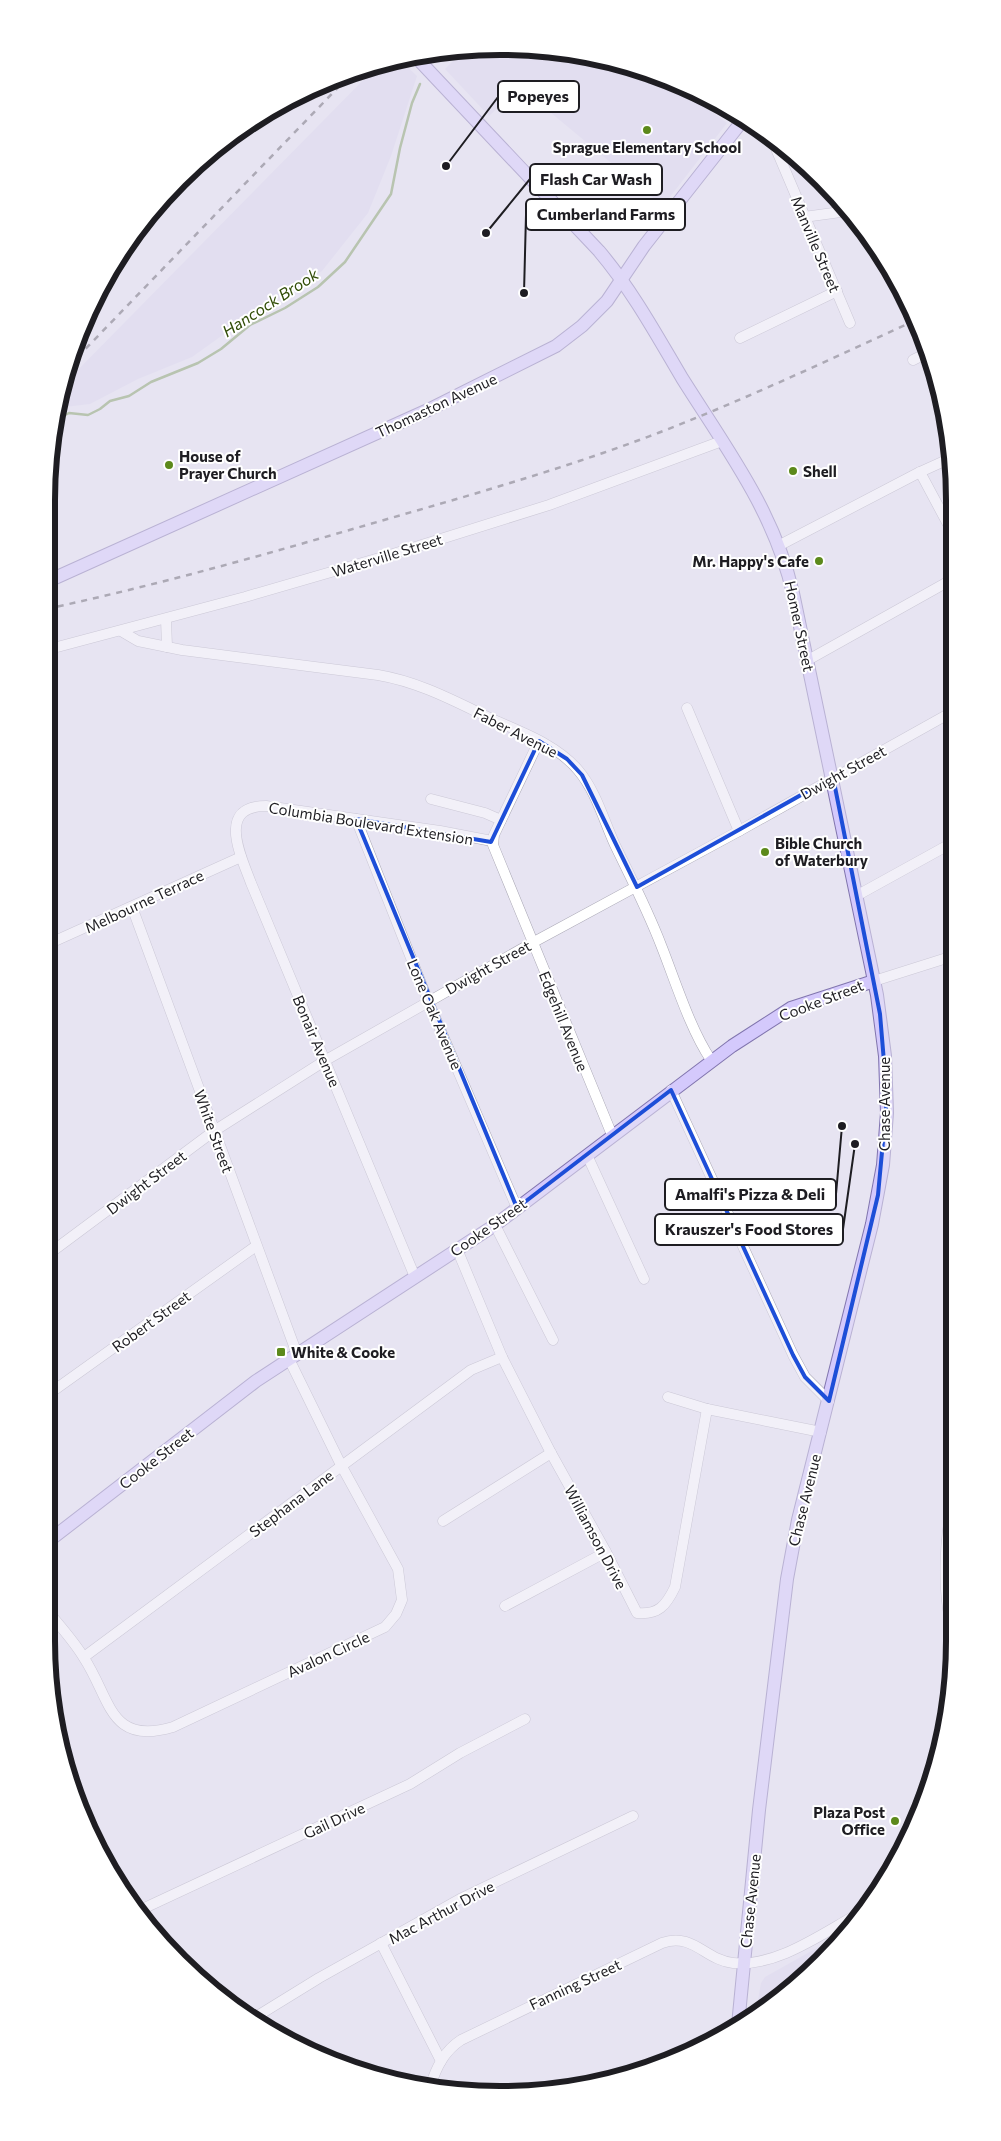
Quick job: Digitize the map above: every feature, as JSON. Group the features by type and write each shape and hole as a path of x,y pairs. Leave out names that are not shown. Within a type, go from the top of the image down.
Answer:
{"main road":[{"name":"Homer Street","path":"421,63 598,251 622,280 761,506 780,545 789,575 833,777 874,981"},
{"name":"Thomaston Avenue","path":"55,578 390,427 543,354 561,343 582,326 607,300 644,246 739,125"},
{"name":"Cooke Street","path":"55,1536 239,1393 494,1225 711,1060 783,1012 874,981"},
{"name":"Chase Avenue","path":"739,2017 764,1771 787,1579 798,1520 872,1224 885,1148 886,1080 880,1014 874,981"}],"street":[{"name":"Manville Street","path":"777,151 850,323"},
{"path":"804,217 839,212"},
{"path":"740,338 836,292"},
{"path":"913,360 921,355"},
{"name":"Waterville Street","path":"55,648 166,619 359,564 541,508 722,441"},
{"path":"780,545 944,461"},
{"path":"920,472 946,521"},
{"path":"808,660 946,583"},
{"path":"166,619 167,647"},
{"name":"Faber Avenue","path":"121,631 138,641 167,647 235,658 405,680 432,690 539,741 567,759 582,774 637,887 695,1029 711,1060"},
{"path":"687,708 739,831"},
{"name":"Dwight Street","path":"55,1249 214,1131 326,1060 428,1000 739,831 946,715"},
{"path":"492,841 539,741"},
{"name":"Columbia Boulevard Extension","path":"431,799 485,813 501,820"},
{"name":"Columbia Boulevard Extension","path":"250,808 266,806 492,841"},
{"name":"Bonair Avenue","path":"250,808 241,814 237,822 237,841 242,857 415,1277"},
{"name":"Lone Oak Avenue","path":"356,819 428,1000 517,1208"},
{"name":"Edgehill Avenue","path":"492,841 612,1136"},
{"path":"856,896 946,846"},
{"name":"Melbourne Terrace","path":"55,941 242,857"},
{"name":"White Street","path":"132,907 256,1246 293,1356"},
{"name":"Cooke Street","path":"874,981 946,958"},
{"path":"670,1090 804,1377 829,1402"},
{"path":"587,1155 644,1279"},
{"path":"494,1225 553,1340"},
{"name":"Robert Street","path":"55,1390 256,1246"},
{"name":"Williamson Drive","path":"458,1249 502,1357 637,1614 650,1614 668,1603 675,1587 707,1409"},
{"name":"Avalon Circle","path":"55,1620 84,1657 114,1716 125,1727 139,1732 156,1732 174,1727 385,1627 396,1614 402,1600 398,1569 341,1465 293,1356"},
{"name":"Stephana Lane","path":"84,1657 471,1370 502,1357"},
{"path":"668,1397 707,1409 821,1432"},
{"path":"443,1521 551,1453"},
{"path":"946,1550 946,1572"},
{"path":"505,1606 606,1552"},
{"name":"Gail Drive","path":"144,1908 410,1784 460,1753 525,1718"},
{"name":"Mac Arthur Drive","path":"259,2015 460,1899 633,1816"},
{"path":"744,1963 783,1953 848,1919"},
{"name":"Fanning Street","path":"433,2080 441,2061 452,2046 474,2033 666,1942 686,1941 720,1959 744,1963"},
{"path":"381,1943 441,2061"}],"highlighted area":[{"path":"539,741 567,759 582,775 637,887 833,777 880,1014 887,1098 878,1195 829,1401 805,1377 793,1355 671,1090 517,1208 356,819 491,842"}],"shaded area":[{"name":"Sprague Elementary School","path":"471,56 530,56 587,64 616,70 671,89 697,100 727,123 663,206 520,87 489,116 445,69 456,58"},
{"path":"406,66 417,76 391,156 368,213 322,271 255,312 192,357 138,379 90,404 65,407 73,374 368,76"},
{"path":"829,1941 816,1956 757,2005 761,1983 765,1977"}],"waterway":[{"name":"Hancock Brook","path":"64,416 69,413 88,415 110,401 129,396 151,382 198,363 221,349 250,325 285,308 318,287 345,262 391,194 400,148 412,103 420,84"}],"railway":[{"path":"80,355 340,85"},
{"path":"55,607 130,590 253,557 483,491 588,458 658,433 723,406 909,323"}],"place":[{"name":"Sprague Elementary School","path":"647,130"},
{"name":"Popeyes","path":"446,166"},
{"name":"Flash Car Wash","path":"486,233"},
{"name":"Cumberland Farms","path":"524,293"},
{"name":"House of Prayer Church","path":"169,465"},
{"name":"Shell","path":"793,471"},
{"name":"Mr. Happy's Cafe","path":"819,561"},
{"name":"Bible Church of Waterbury","path":"765,852"},
{"name":"Amalfi's Pizza & Deli","path":"842,1126"},
{"name":"Krauszer's Food Stores","path":"855,1144"},
{"name":"White & Cooke","path":"281,1352"},
{"name":"Plaza Post Office","path":"895,1821"}]}
